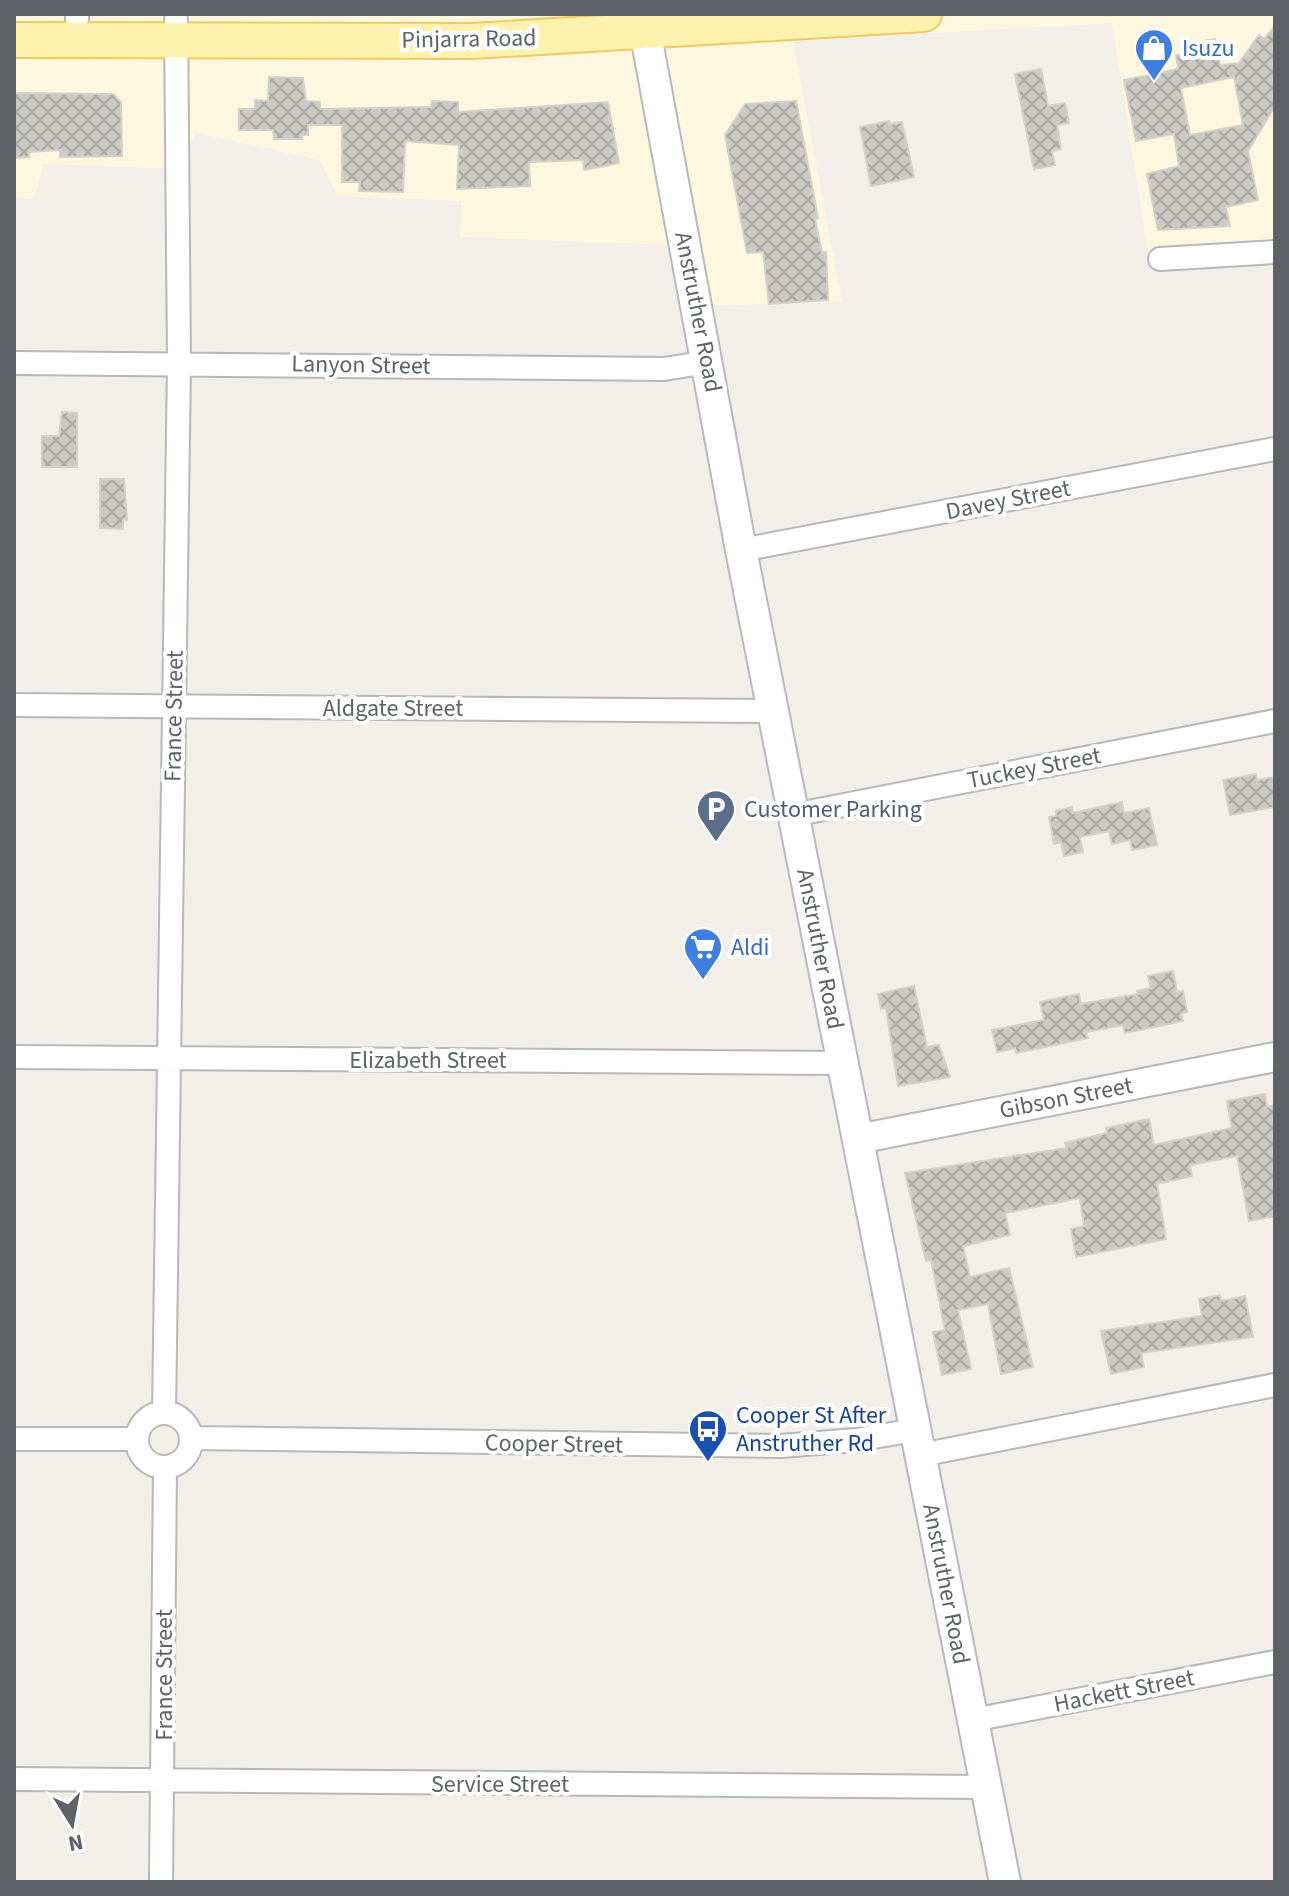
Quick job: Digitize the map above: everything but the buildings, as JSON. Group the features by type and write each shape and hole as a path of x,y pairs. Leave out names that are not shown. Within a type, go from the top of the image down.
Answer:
{"main road":[{"name":"Pinjarra Road","path":"14,40 176,30 472,21 587,14"},
{"name":"Pinjarra Road","path":"14,19 77,16 176,30 472,41 644,23 924,14"},
{"name":"Anstruther Road","path":"644,23 741,550 1005,1882"}],"street":[{"name":"France Street","path":"164,1413 179,363 176,30"},
{"path":"1160,259 1275,252"},
{"name":"Lanyon Street","path":"14,363 664,369 708,362"},
{"name":"Davey Street","path":"741,550 1275,449"},
{"name":"Aldgate Street","path":"14,705 773,711"},
{"name":"Tuckey Street","path":"793,815 1275,721"},
{"name":"Elizabeth Street","path":"14,1057 843,1063"},
{"name":"Gibson Street","path":"858,1139 1275,1057"},
{"name":"Cooper Street","path":"192,1438 781,1446 856,1440 918,1442 1275,1385"},
{"path":"164,1413 186,1423 192,1438 187,1455 165,1468 142,1456 137,1439 148,1418 164,1413"},
{"path":"14,1439 137,1439"},
{"name":"France Street","path":"161,1882 165,1468"},
{"name":"Hackett Street","path":"973,1720 1275,1662"},
{"name":"Service Street","path":"14,1779 986,1787"}],"shaded area":[{"path":"14,14 1275,14 1275,258 1150,265 1112,23 793,41 842,302 683,306 670,245 460,237 461,201 337,196 320,160 196,133 176,169 44,164 34,199 14,198"}],"place":[{"name":"Isuzu","path":"1154,82"},
{"name":"Customer Parking","path":"716,843"},
{"name":"Aldi","path":"703,981"},
{"name":"Cooper St After Anstruther Rd","path":"708,1463"}]}
